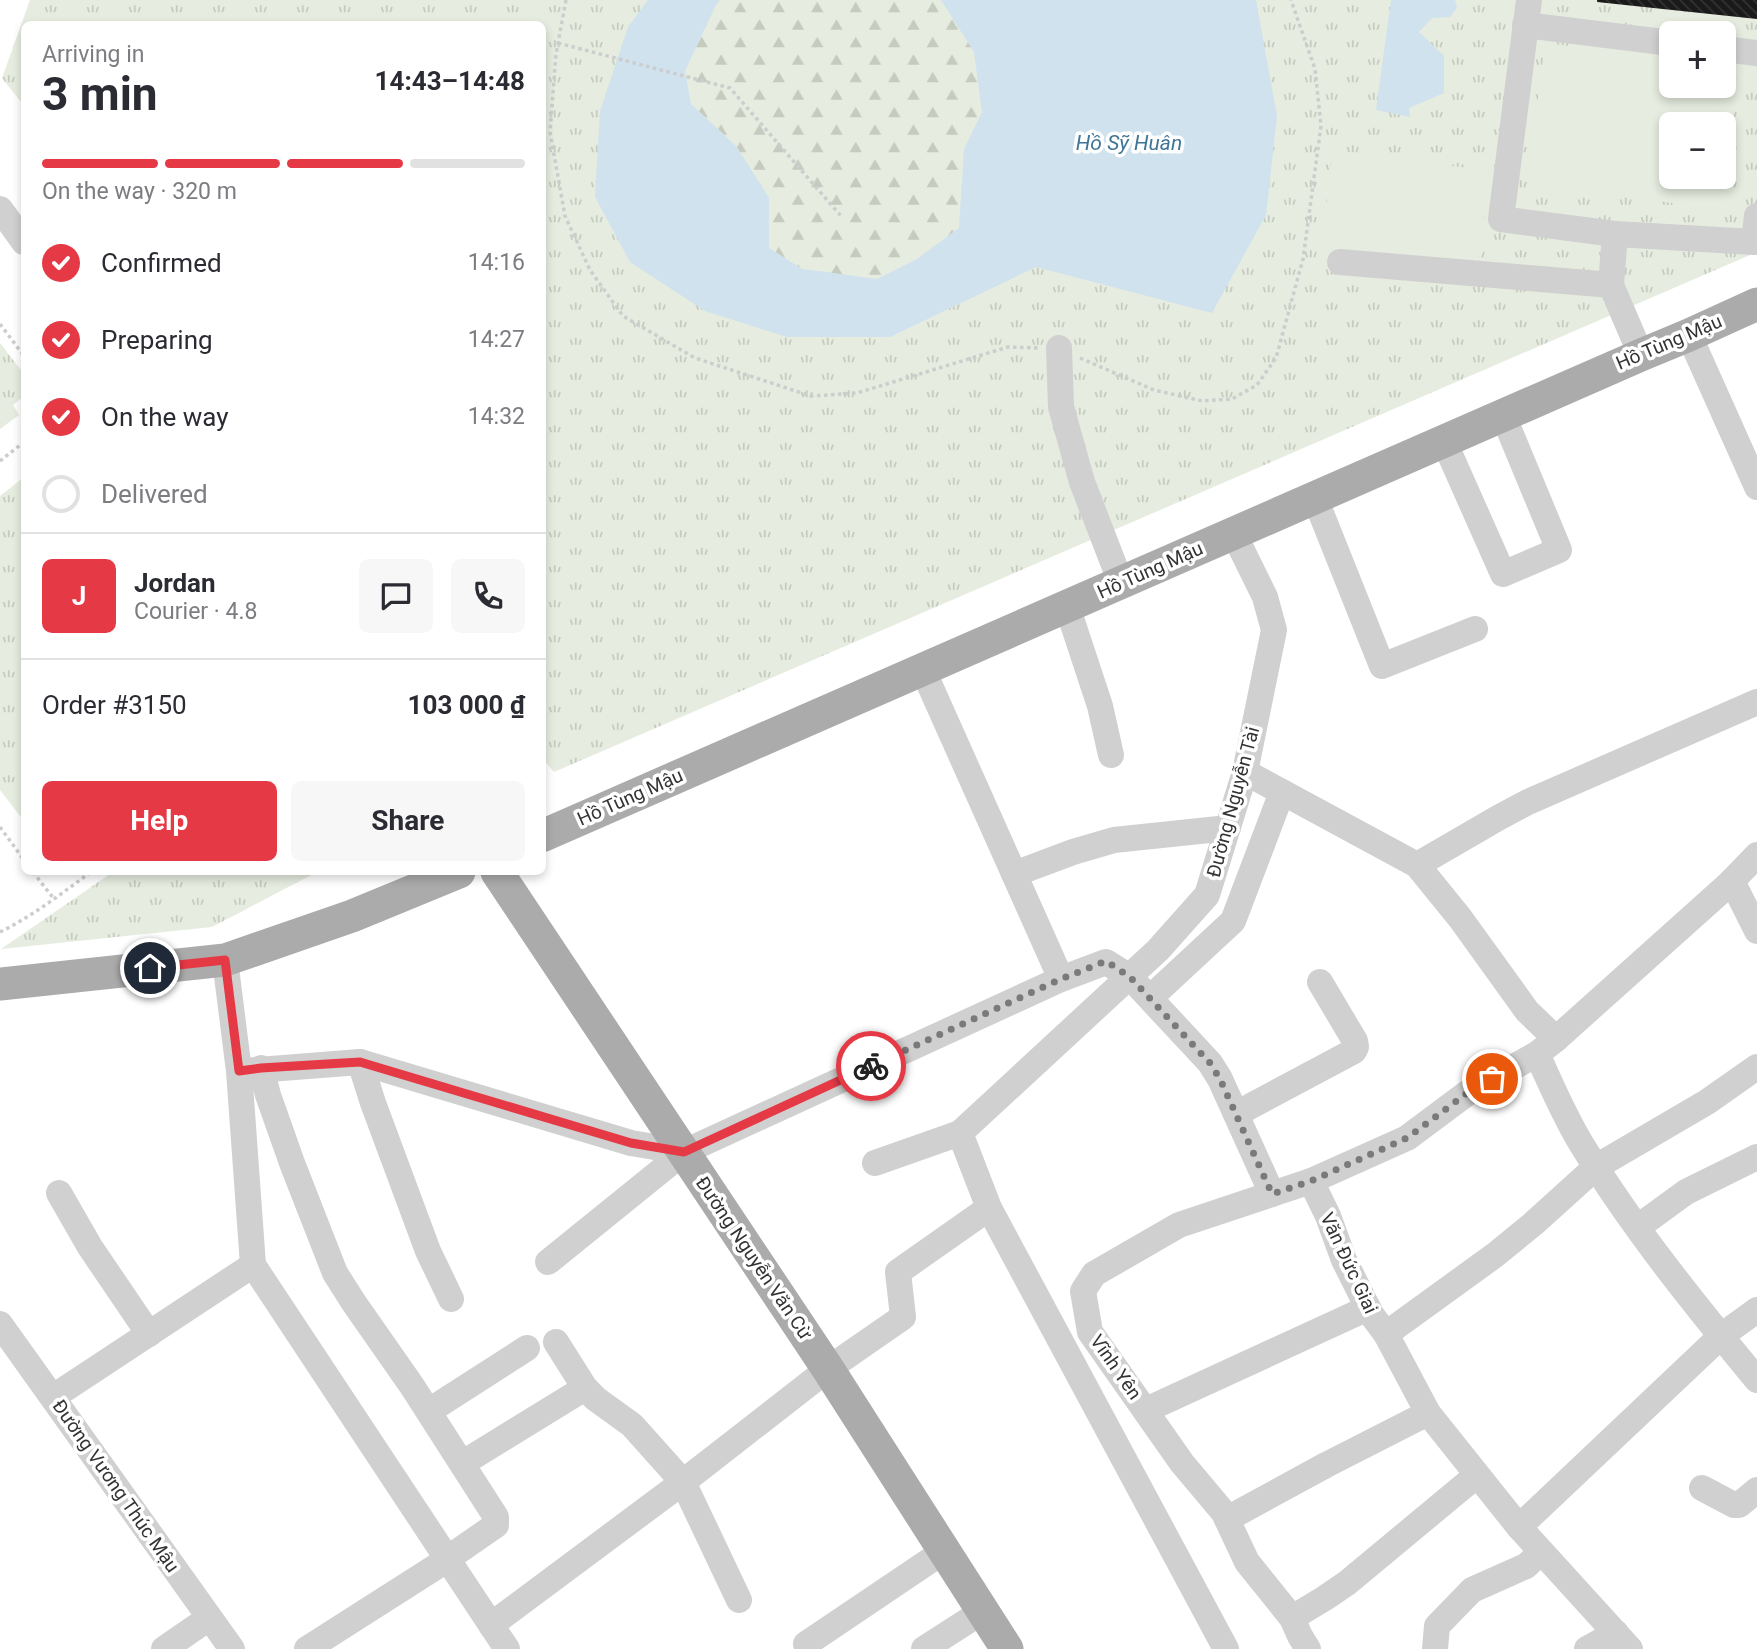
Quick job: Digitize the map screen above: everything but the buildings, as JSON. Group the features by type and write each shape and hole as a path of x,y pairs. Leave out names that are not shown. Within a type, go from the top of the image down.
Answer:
{"main road":[{"name":"Hồ Tùng Mậu","path":"546,834 1757,303"},
{"path":"0,984 225,960 352,916 452,875"},
{"name":"Đường Nguyễn Văn Cừ","path":"499,875 828,1369 1007,1649"}],"street":[{"path":"1659,40 1527,13 1500,219 1615,234 1754,242 1757,216"},
{"path":"1736,50 1757,53"},
{"path":"0,209 21,238"},
{"path":"1615,234 1611,285 1641,355"},
{"path":"1340,262 1611,285"},
{"path":"1689,335 1757,487"},
{"path":"1059,348 1060,407 1082,482 1121,583"},
{"path":"1444,441 1503,574 1559,550 1503,415"},
{"path":"1315,498 1382,666 1475,629"},
{"name":"Đường Nguyễn Tài","path":"960,1133 1130,977 1208,895 1245,772 1274,629 1265,597 1234,534"},
{"path":"1067,606 1100,706 1111,755"},
{"path":"923,670 1061,979"},
{"path":"1417,865 1528,802 1757,702"},
{"path":"1245,772 1417,865 1460,918 1527,1011 1546,1046 1570,1124 1596,1167 1638,1227 1757,1380"},
{"path":"1150,998 1233,921 1282,792"},
{"path":"1014,874 1114,840 1228,828"},
{"path":"1311,1181 1407,1138 1470,1091 1546,1046 1732,881 1757,855"},
{"path":"1732,881 1757,931"},
{"path":"225,960 250,1070 292,1163 335,1273 429,1411 497,1522 448,1558 307,1649"},
{"path":"548,1262 684,1152 1061,979 1106,961 1130,977 1210,1063 1220,1079 1272,1194"},
{"path":"1236,1114 1354,1051 1356,1041 1320,982"},
{"path":"250,1070 360,1062 631,1143 684,1152"},
{"path":"360,1062 428,1251 452,1299"},
{"path":"1386,1334 1496,1255 1596,1167 1721,1093 1757,1067"},
{"path":"250,1070 253,1265 507,1649"},
{"path":"875,1163 960,1133 989,1208 1226,1649"},
{"path":"1638,1227 1686,1192 1757,1157"},
{"name":"Vĩnh Yên","path":"1308,1649 1292,1618 1247,1562 1224,1513 1182,1463 1090,1332 1083,1291 1094,1274 1179,1225 1311,1181"},
{"name":"Văn Đức Giai","path":"1311,1181 1368,1308 1386,1334 1428,1413 1519,1527 1623,1641"},
{"path":"59,1194 90,1247 149,1334"},
{"path":"491,1625 683,1482 828,1369 903,1317 898,1272 989,1208"},
{"path":"53,1397 253,1265"},
{"path":"1146,1410 1368,1308"},
{"path":"1519,1527 1721,1336 1757,1310"},
{"name":"Đường Vương Thúc Mậu","path":"0,1324 232,1649"},
{"path":"556,1342 585,1388 632,1425 683,1482 739,1600"},
{"path":"429,1411 527,1348"},
{"path":"463,1464 585,1388"},
{"path":"1227,1519 1428,1413"},
{"path":"1292,1618 1347,1583 1477,1475"},
{"path":"1702,1488 1734,1505 1739,1505 1757,1490"},
{"path":"806,1644 944,1551"},
{"path":"1435,1649 1437,1626 1472,1590 1526,1566 1541,1552"},
{"path":"924,1649 982,1611"},
{"path":"164,1649 209,1618"},
{"path":"1587,1649 1623,1641"}],"path":[{"path":"566,0 555,54 550,132 565,216 590,270 623,316 695,358 811,396 856,393 1008,346 1059,348 1154,390 1202,401 1232,399 1257,385 1276,358 1303,259 1321,127 1315,69 1292,0"},
{"path":"558,43 730,88 841,216"},
{"path":"0,324 21,352"},
{"path":"0,461 21,444"},
{"path":"0,827 21,856"},
{"path":"35,875 54,899"},
{"path":"0,932 17,924 87,875"}],"green space":[{"path":"30,0 1757,0 1757,252 554,772 546,763 546,21 22,21"},
{"path":"720,0 941,0 974,52 982,112 964,149 959,228 917,259 877,279 802,269 769,248 769,198 736,146 691,104 685,71"},
{"path":"21,25 21,102 2,78"},
{"path":"1545,43 1659,57 1659,98 1734,98 1732,112 1659,112 1659,189 1722,189 1719,209 1527,184"},
{"path":"1333,150 1490,171 1478,270 1320,253"},
{"path":"0,343 21,370 21,398 13,405 19,415 0,429"},
{"path":"21,479 21,817 0,790 0,496"},
{"path":"109,875 311,875 212,927 1,949"}],"water":[{"name":"Hồ Sỹ Huân","path":"648,0 720,0 685,71 691,104 736,146 769,198 769,248 802,269 877,279 917,259 959,228 964,149 982,112 974,52 941,0 1256,0 1277,116 1266,215 1212,313 1036,267 890,337 787,337 705,311 630,262 595,197 600,111 628,27"},
{"path":"1391,0 1455,0 1457,8 1450,17 1432,18 1419,32 1444,56 1444,93 1409,108 1410,117 1376,110"}],"way so far":[{"path":"871,1066 1106,961 1130,977 1210,1063 1220,1079 1272,1194 1311,1181 1407,1138 1470,1091 1492,1079"}],"route":[{"path":"150,968 225,960 239,1071 360,1062 631,1143 684,1152 871,1066"}]}
